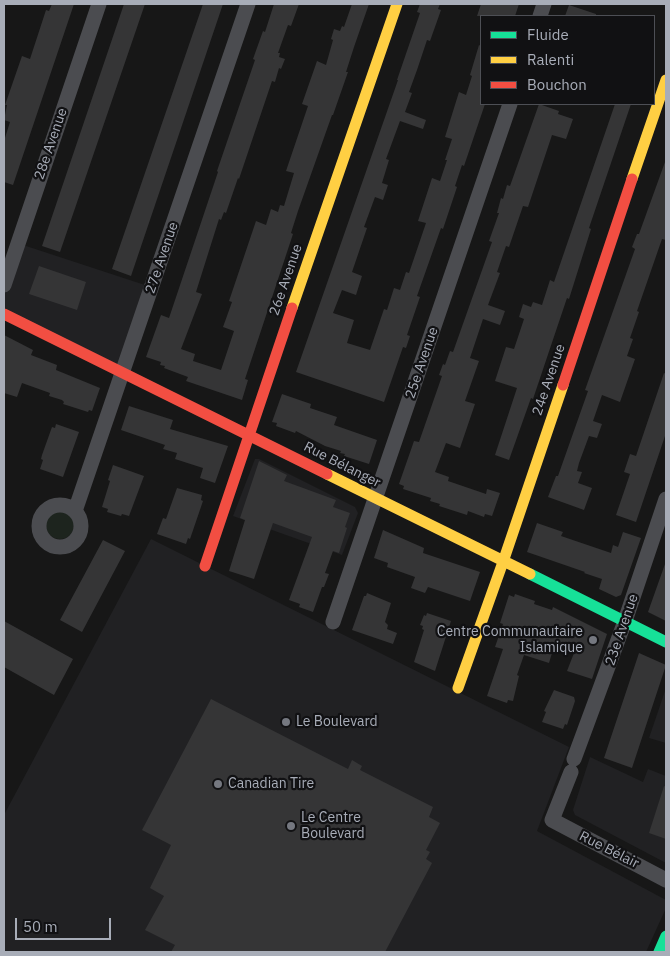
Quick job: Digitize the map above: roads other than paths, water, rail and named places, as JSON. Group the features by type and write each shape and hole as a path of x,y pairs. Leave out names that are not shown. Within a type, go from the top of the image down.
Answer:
{"street":[{"name":"28e Avenue","path":"4,285 99,4"},
{"name":"27e Avenue","path":"75,511 248,4"},
{"name":"26e Avenue","path":"205,566 248,435 397,4"},
{"name":"24e Avenue","path":"458,688 503,562 666,80"},
{"name":"25e Avenue","path":"333,622 510,105"},
{"name":"Rue Bélanger","path":"4,314 666,642"},
{"name":"23e Avenue","path":"552,820 625,621 666,499"},
{"name":"Rue Bélair","path":"552,820 666,880"},
{"path":"659,952 666,936"}],"place":[{"name":"Centre Communautaire Islamique","path":"593,640"},
{"name":"Le Boulevard","path":"286,722"},
{"name":"Canadian Tire","path":"218,784"},
{"name":"Le Centre Boulevard","path":"291,826"}]}
